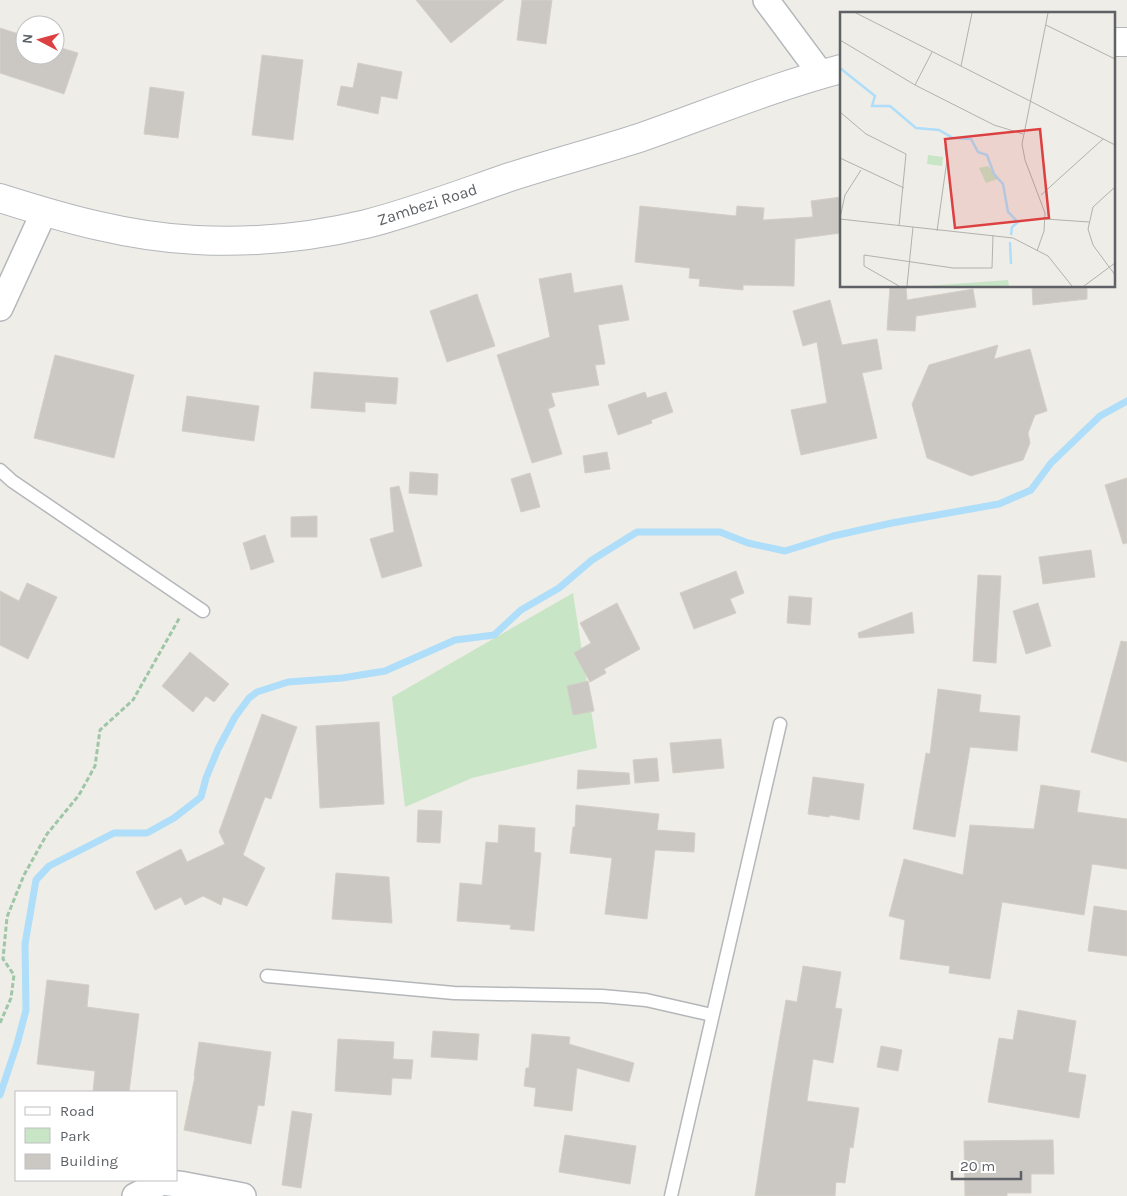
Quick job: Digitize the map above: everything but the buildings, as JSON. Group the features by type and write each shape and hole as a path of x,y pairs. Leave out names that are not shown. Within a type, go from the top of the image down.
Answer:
{"main road":[{"path":"1114,42 1127,42"},
{"name":"Zambezi Road","path":"0,198 106,228 197,240 256,239 313,234 365,224 418,209 506,178 642,137 704,114 831,72"}],"street":[{"path":"766,0 831,72"},
{"path":"0,308 44,212"},
{"path":"134,1196 162,1182 243,1196"}],"lane":[{"path":"0,470 12,481 203,611"},
{"path":"671,1196 780,724"},
{"path":"267,976 454,993 602,996 646,1000 712,1015"}],"path":[{"path":"0,1023 12,998 14,976 2,959 7,917 24,875 47,834 79,795 95,766 100,730 133,700 189,601"}],"green space":[{"path":"573,593 597,748 472,778 405,807 392,697"}],"waterway":[{"path":"0,1095 26,1010 25,944 36,880 49,866 114,833 147,833 174,818 201,797 206,778 218,749 235,717 249,698 257,692 288,682 342,678 385,671 455,640 494,635 521,610 559,588 592,560 637,532 720,532 748,543 785,551 833,536 892,523 999,504 1031,490 1051,463 1100,416 1127,401"}]}
